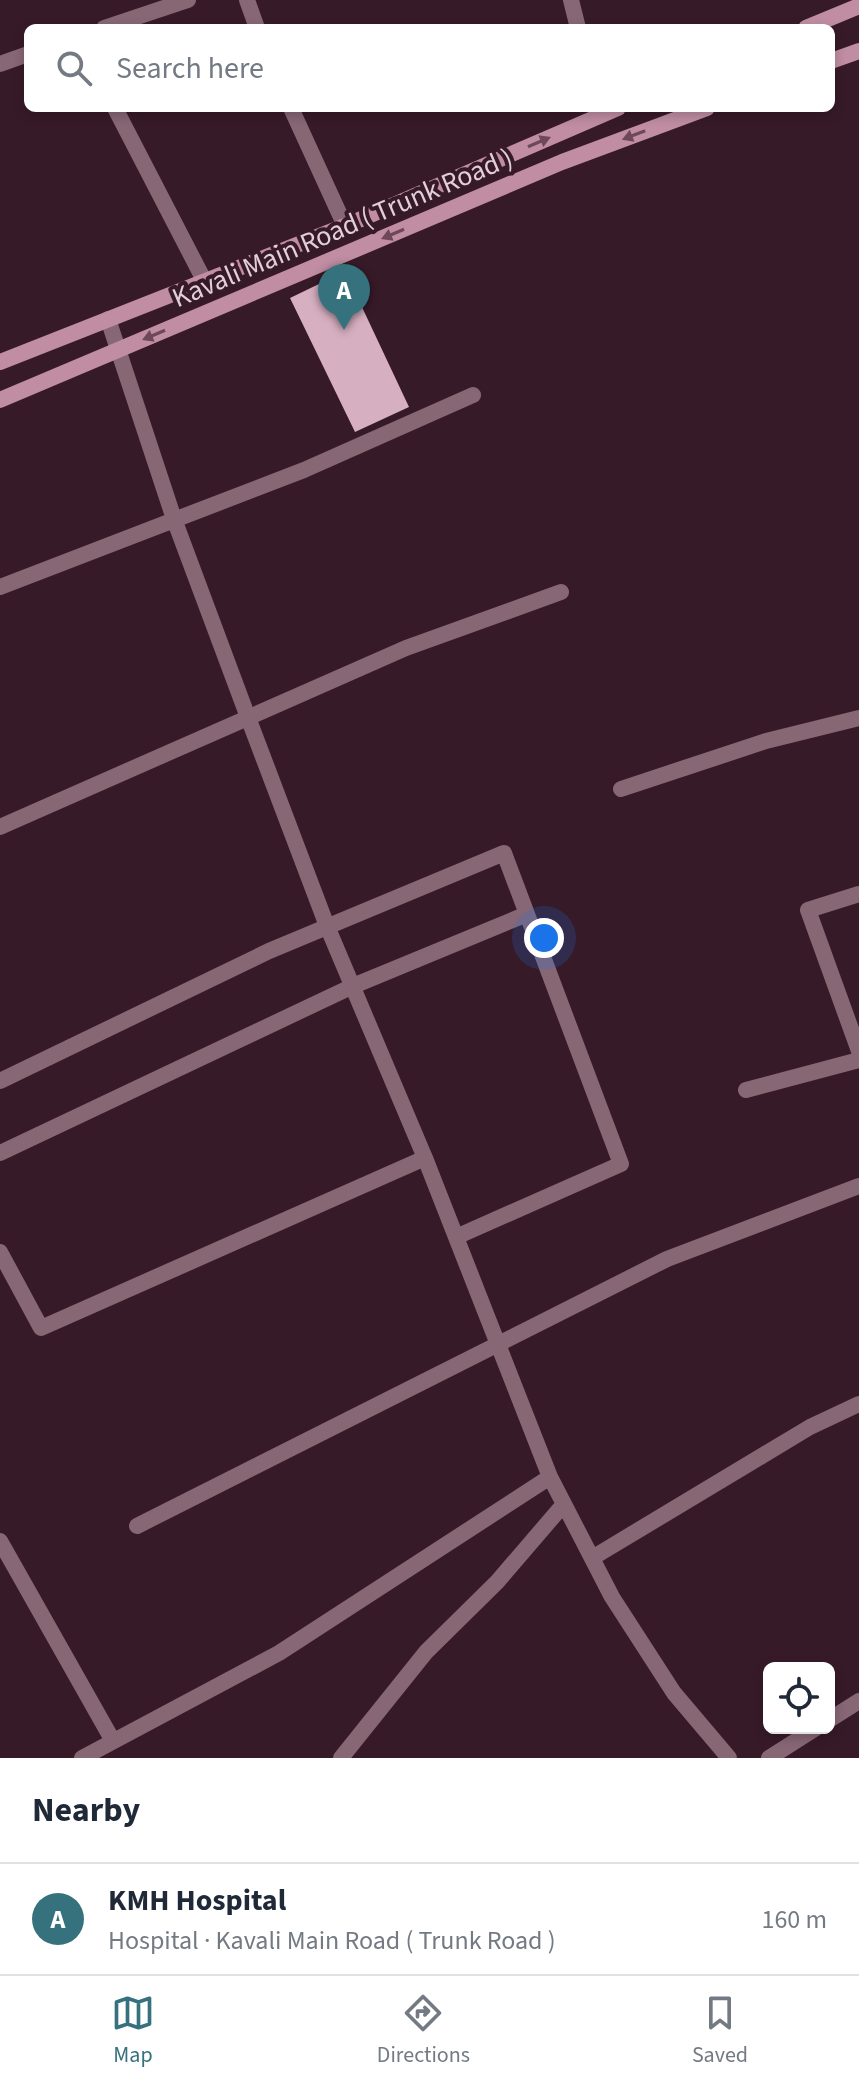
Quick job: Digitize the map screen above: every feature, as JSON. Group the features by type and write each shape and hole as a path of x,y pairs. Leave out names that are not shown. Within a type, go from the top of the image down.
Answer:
{"main road":[{"path":"816,24 859,6"},
{"path":"835,60 859,51"},
{"name":"Kavali Main Road ( Trunk Road )","path":"0,362 345,226 604,112"},
{"name":"Kavali Main Road ( Trunk Road )","path":"0,400 562,162 696,112"}],"street":[{"path":"116,24 188,0"},
{"path":"247,0 256,24"},
{"path":"571,0 577,24"},
{"path":"0,64 24,55"},
{"path":"117,112 205,282"},
{"path":"293,112 345,226"},
{"path":"108,319 116,351 174,519 327,926 425,1158 550,1477 612,1597 674,1693 729,1758"},
{"path":"0,587 304,470 473,395"},
{"path":"0,827 141,762 249,720 406,648 561,592"},
{"path":"621,789 766,741 859,718"},
{"path":"0,1081 327,926 504,853 621,1164 456,1237"},
{"path":"859,894 808,910 859,1051"},
{"path":"0,1153 353,986 527,914"},
{"path":"746,1090 859,1060"},
{"path":"0,1252 41,1328 425,1158"},
{"path":"137,1526 667,1259 859,1186"},
{"path":"592,1558 810,1427 859,1404"},
{"path":"82,1758 279,1653 550,1477"},
{"path":"341,1758 426,1652 497,1582 564,1504"},
{"path":"0,1541 113,1741"},
{"path":"835,1716 859,1701"},
{"path":"769,1758 807,1734"}],"building":[{"path":"319,284 327,301 353,288 409,407 355,432 290,298"}],"place":[{"name":"KMH Hospital","path":"344,330"}]}
